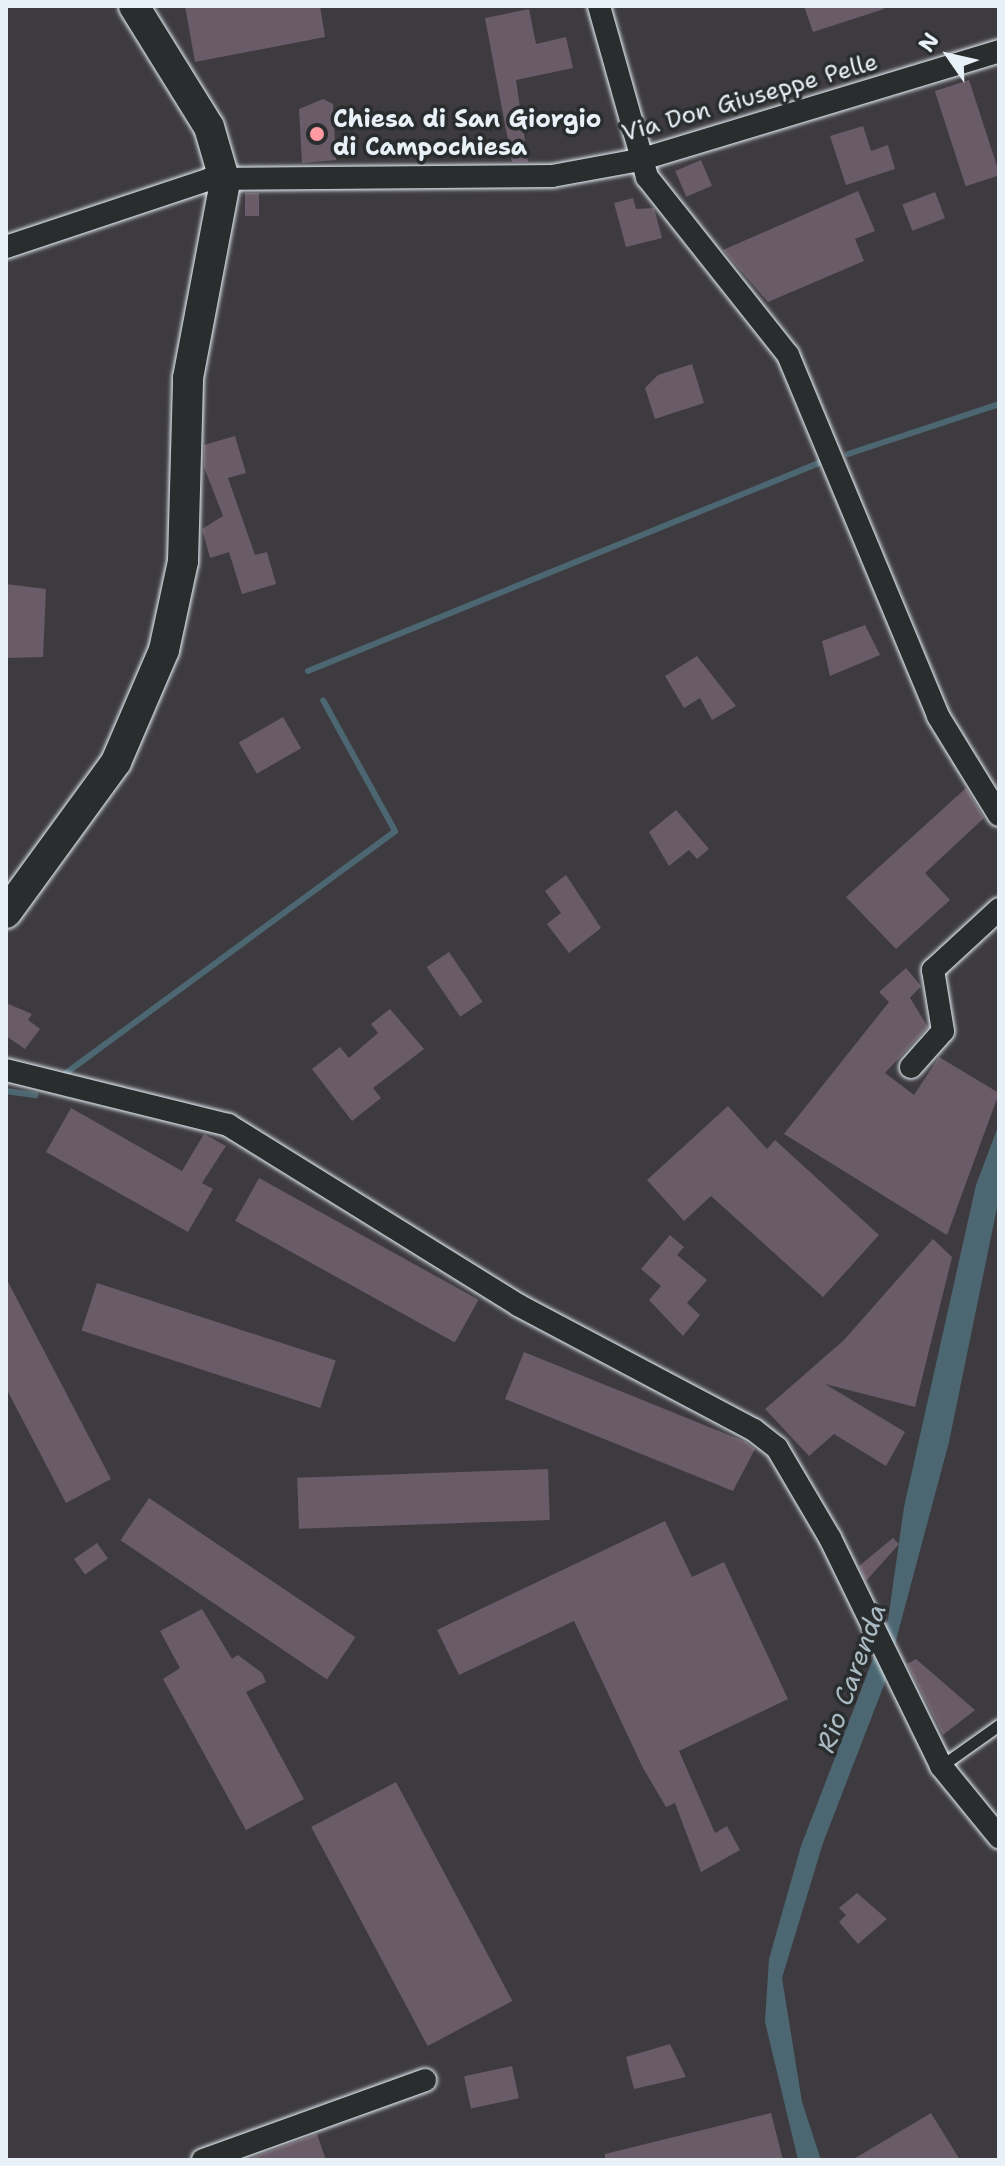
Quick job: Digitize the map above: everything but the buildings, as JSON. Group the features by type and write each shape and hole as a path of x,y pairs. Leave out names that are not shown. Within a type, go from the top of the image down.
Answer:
{"main road":[{"path":"6,913 116,762 164,650 183,561 188,378 225,182 209,127 134,6"}],"street":[{"path":"599,6 639,160 788,355 938,716 999,815"},
{"name":"Via Don Giuseppe Pelle","path":"6,247 210,179 225,182 552,176 639,160 999,51"},
{"path":"911,1067 943,1031 933,970 999,909"},
{"path":"6,1070 228,1125 518,1305 754,1430 777,1448 823,1525 941,1766 999,1837"},
{"path":"203,2160 425,2080"}],"lane":[{"path":"941,1766 999,1725"}],"water":[{"path":"999,1124 999,1198 949,1442 884,1685 823,1843 782,1978 802,2102 821,2160 798,2160 765,2022 769,1959 801,1846 888,1620 904,1507 976,1185"}],"waterway":[{"path":"848,454 999,404"},
{"path":"308,671 819,463"},
{"path":"66,1073 395,831 323,700"},
{"name":"Rio Carenda","path":"6,1091 36,1095"}],"place":[{"name":"Chiesa di San Giorgio di Campochiesa","path":"317,134"}]}
